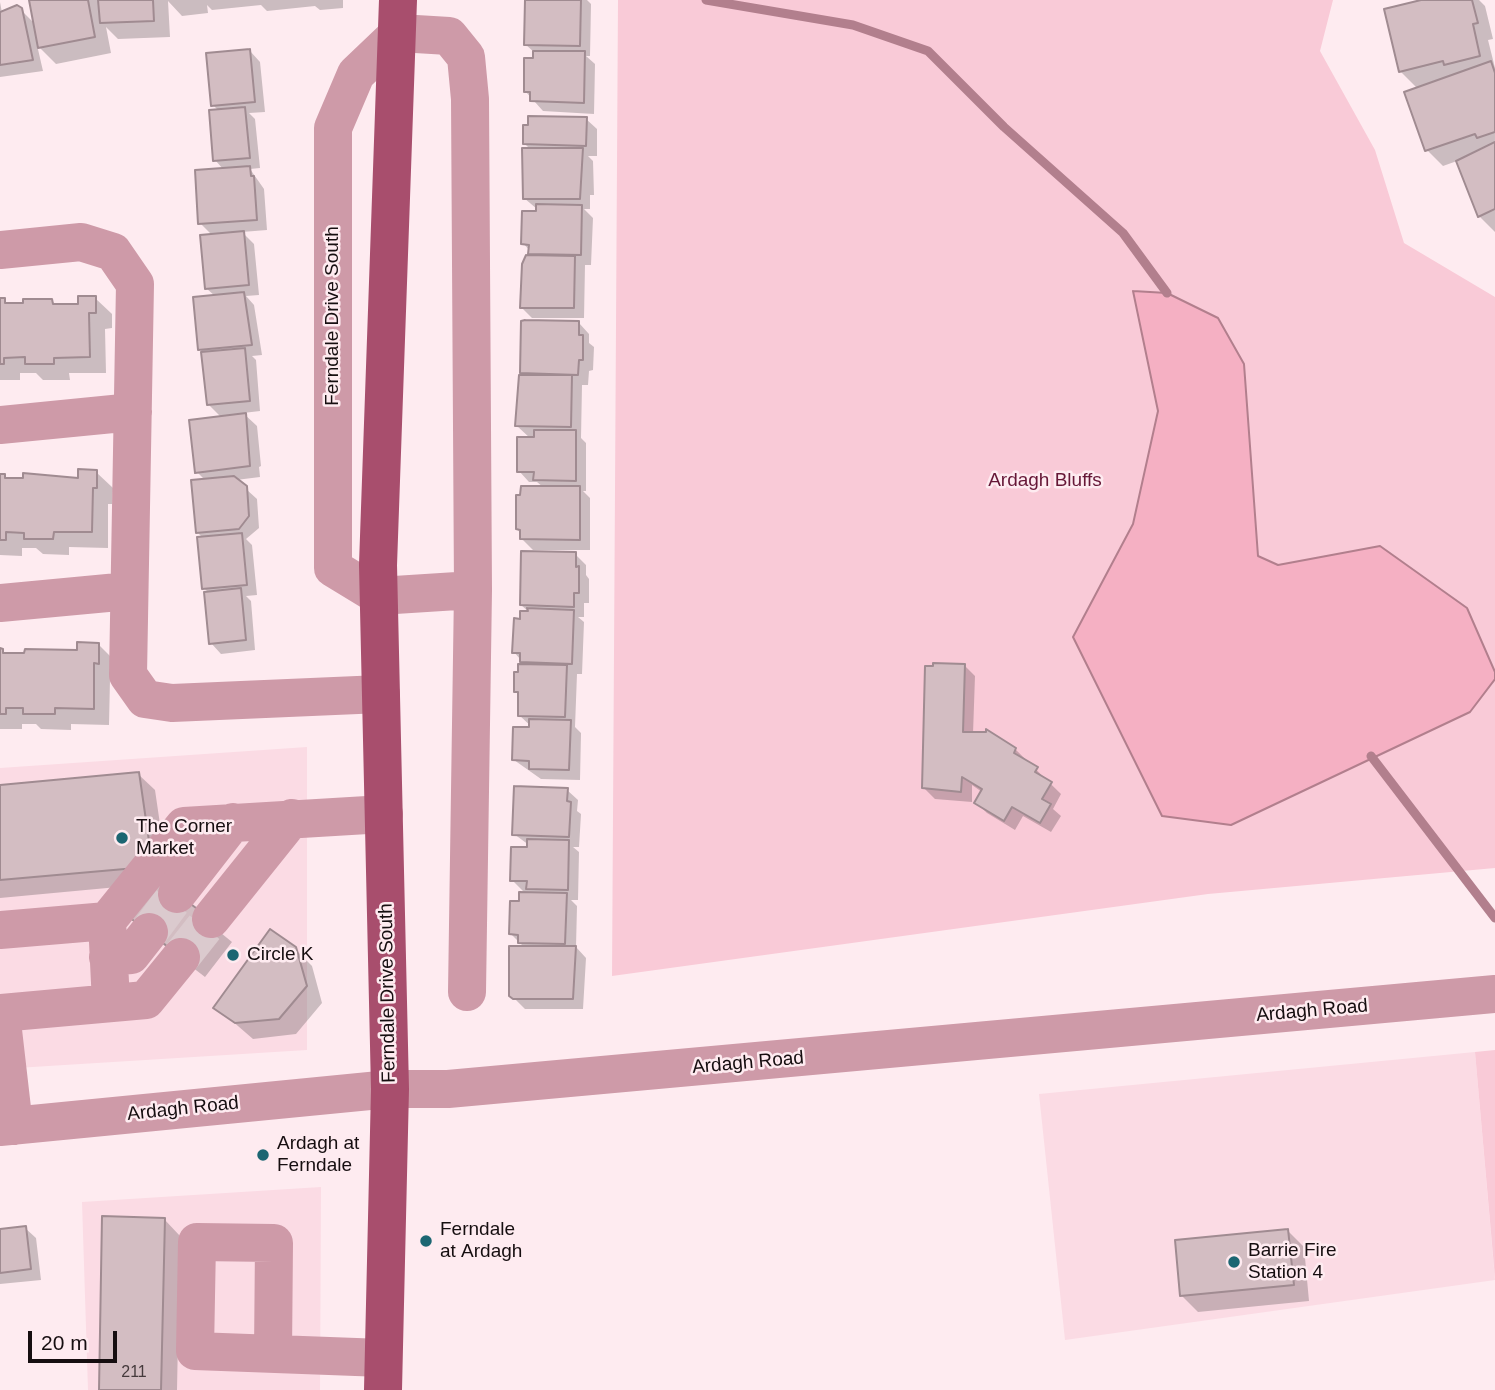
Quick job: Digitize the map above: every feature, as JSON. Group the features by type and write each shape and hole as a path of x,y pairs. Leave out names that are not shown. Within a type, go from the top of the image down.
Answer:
{"main road":[{"name":"Ferndale Drive South","path":"383,1374 390,1089 379,596 399,16"}],"street":[{"path":"399,16 449,36 466,57 470,99 473,590 467,992"},
{"name":"Ferndale Drive South","path":"379,596 333,568 333,128 356,74 399,16"},
{"path":"0,250 81,242 113,252 135,284 128,675 145,699 172,703 381,694"},
{"path":"0,425 133,412"},
{"path":"379,596 473,590"},
{"path":"0,603 130,591"},
{"path":"111,1003 108,939 184,826 384,814"},
{"path":"211,919 292,818"},
{"path":"177,894 233,822"},
{"path":"0,930 108,939 131,956 149,932"},
{"path":"7,1126 1,1013 146,1000 181,957"},
{"name":"Ardagh Road","path":"7,1126 390,1089 474,1087 1495,995"},
{"path":"273,1353 383,1374"}],"shaded area":[{"path":"1133,291 1167,293 1218,318 1244,364 1258,556 1278,565 1380,546 1467,608 1495,672 1495,679 1470,712 1231,825 1162,816 1073,637 1133,524 1158,411"},
{"path":"307,747 307,1050 0,1069 0,768"},
{"path":"1475,1052 1495,1280 1065,1340 1039,1094"},
{"path":"321,1187 320,1390 88,1390 82,1202"}],"green space":[{"name":"Ardagh Bluffs","path":"618,0 1333,0 1320,51 1375,150 1404,243 1495,297 1495,868 1208,894 612,976"},
{"path":"1495,1050 1495,1278 1475,1052"}],"building":[{"path":"29,0 88,0 95,37 38,48"},
{"path":"98,0 153,0 154,21 100,23"},
{"path":"525,0 581,0 580,46 524,45"},
{"path":"1421,0 1472,0 1478,23 1473,24 1480,56 1444,65 1443,61 1399,72 1384,9"},
{"path":"17,5 22,8 33,60 0,65 0,12"},
{"path":"250,49 255,102 211,106 206,53"},
{"path":"533,51 585,51 584,103 530,101 530,92 524,92 524,58 533,58"},
{"path":"1491,61 1495,73 1495,132 1477,138 1475,134 1425,151 1404,92"},
{"path":"245,107 250,158 213,161 209,110"},
{"path":"528,116 587,117 586,146 523,144 523,125 528,125"},
{"path":"1495,142 1495,209 1478,217 1456,161"},
{"path":"522,148 583,148 580,199 523,199"},
{"path":"250,166 251,176 254,176 257,220 198,224 195,170"},
{"path":"536,204 582,205 581,255 528,254 529,245 521,244 522,211 536,211"},
{"path":"244,231 249,285 205,289 200,235"},
{"path":"526,255 575,256 574,308 520,308 522,264"},
{"path":"244,292 252,345 198,350 193,297"},
{"path":"78,296 96,296 96,313 89,313 90,357 54,358 54,364 25,364 25,357 4,358 4,364 0,364 0,298 5,298 5,303 23,303 23,299 52,299 53,304 78,304"},
{"path":"521,321 579,321 579,335 583,335 583,360 579,360 578,375 520,373"},
{"path":"245,348 250,401 207,405 201,352"},
{"path":"519,375 572,375 571,427 515,426"},
{"path":"246,413 250,466 195,473 189,420"},
{"path":"534,430 576,430 576,481 533,480 534,472 517,472 517,437 534,437"},
{"path":"78,469 97,470 97,488 93,488 92,532 54,532 53,539 24,539 24,533 6,532 6,540 0,540 0,474 5,474 5,478 23,478 23,473 78,478"},
{"path":"234,476 247,486 249,516 239,529 196,533 191,480"},
{"path":"521,486 580,486 580,540 520,539 520,530 516,529 516,495 520,495"},
{"path":"242,533 247,585 202,589 197,537"},
{"path":"521,551 576,552 579,593 574,593 574,607 520,605"},
{"path":"241,588 246,640 209,644 204,592"},
{"path":"527,608 574,610 572,664 520,662 520,653 512,653 514,618 520,619 520,611 528,611"},
{"path":"77,642 99,643 99,664 94,663 94,709 55,708 55,714 23,714 23,708 6,708 6,714 0,714 0,648 3,653 24,653 25,649 77,650"},
{"path":"933,663 965,664 963,732 986,732 986,729 1016,748 1014,753 1038,767 1035,772 1052,782 1042,799 1051,804 1040,823 1012,807 1004,821 974,803 982,789 962,777 961,792 922,788 925,666 933,666"},
{"path":"518,664 567,665 565,717 518,716 518,692 514,692 514,672 518,672"},
{"path":"529,719 571,720 569,770 529,769 529,761 512,760 513,727 529,727"},
{"path":"139,772 150,848 136,868 0,880 0,785"},
{"path":"514,786 568,788 567,801 571,802 569,837 512,835"},
{"path":"527,839 569,840 568,890 526,889 527,881 510,881 511,847 527,847"},
{"path":"154,876 217,924 188,962 125,914"},
{"path":"519,892 567,893 565,944 518,943 518,935 509,934 510,901 519,901"},
{"path":"270,929 296,947 307,986 279,1019 235,1023 213,1008"},
{"path":"509,946 576,946 573,999 513,999 509,996"},
{"path":"102,1216 165,1218 161,1390 99,1390"},
{"path":"26,1226 31,1269 0,1273 0,1229"},
{"name":"Barrie Fire Station 4","path":"1288,1229 1294,1285 1180,1296 1175,1240"}],"waterway":[{"path":"706,0 853,25 928,51 1004,127 1123,233 1167,293"},
{"path":"1371,756 1495,918"}],"tunnel":[{"path":"149,932 177,894"},
{"path":"181,957 211,919"}],"place":[{"name":"The Corner Market","path":"122,838"},
{"name":"Circle K","path":"233,955"},
{"name":"Ardagh at Ferndale","path":"263,1155"},
{"name":"Ferndale at Ardagh","path":"426,1241"},
{"name":"Barrie Fire Station 4","path":"1234,1262"}]}
